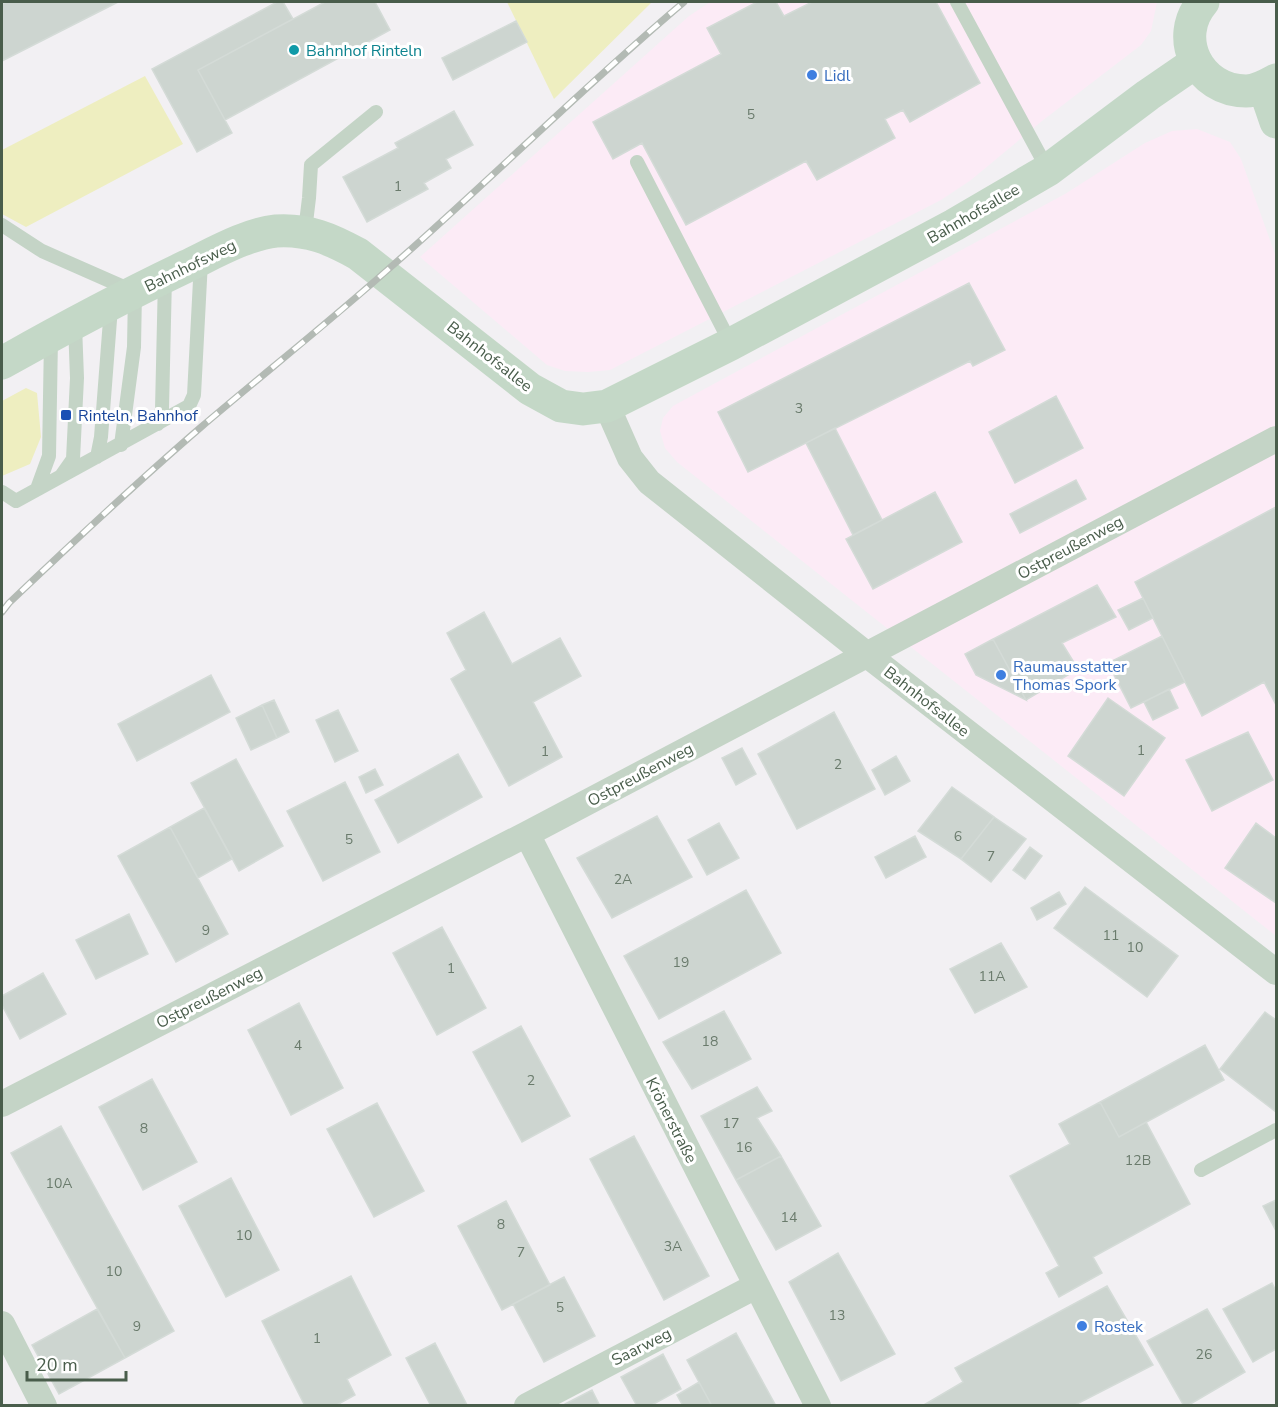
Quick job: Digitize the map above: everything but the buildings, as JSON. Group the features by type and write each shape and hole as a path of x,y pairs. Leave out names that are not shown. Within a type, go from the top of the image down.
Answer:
{"street":[{"path":"1203,2 1197,9 1190,26 1190,44 1196,62 1205,75 1232,90 1248,91 1270,84 1276,122"},
{"name":"Bahnhofsallee","path":"384,273 530,389 561,406 583,409 607,406 731,344 954,225 1048,170 1196,62"},
{"name":"Bahnhofsweg","path":"2,363 165,276 245,239 275,231 305,231 334,241 358,254 384,273"},
{"name":"Bahnhofsallee","path":"607,406 630,458 649,482 866,654 1276,972"},
{"name":"Ostpreußenweg","path":"2,1104 527,834 1276,439"},
{"name":"Krönerstraße","path":"527,834 818,1406"},
{"name":"Saarweg","path":"527,1406 756,1286"},
{"path":"2,1324 44,1406"}],"lane":[{"path":"957,2 1048,170"},
{"path":"305,231 311,165 376,112"},
{"path":"637,162 731,344"},
{"path":"2,225 123,298 134,347 121,445"},
{"path":"2,492 16,501 189,406 194,395 201,259"},
{"path":"158,424 162,409 165,276"},
{"path":"97,457 123,298"},
{"path":"60,478 72,459 77,378 63,329"},
{"path":"37,489 49,456 63,329"},
{"path":"1201,1170 1276,1130"}],"shaded area":[{"path":"710,2 1157,2 1151,31 1141,45 1042,121 971,180 941,200 610,370 565,371 547,365 420,257 689,16"},
{"path":"1197,129 1230,142 1241,159 1276,257 1276,936 677,462 665,448 660,431 663,418 673,406 1065,194 1145,143 1172,131"}],"green space":[{"path":"507,2 652,2 554,99"},
{"path":"145,76 183,144 26,227 2,214 2,150"},
{"path":"26,388 37,393 41,437 30,464 2,476 2,401"}],"railway":[{"path":"2,612 32,581 151,471 384,273 684,2"}],"place":[{"name":"Bahnhof Rinteln","path":"294,50"},
{"name":"Lidl","path":"812,75"},
{"name":"Rinteln, Bahnhof","path":"66,415"},
{"name":"Raumausstatter Thomas Spork","path":"1001,675"},
{"name":"Rostek","path":"1082,1326"}]}
